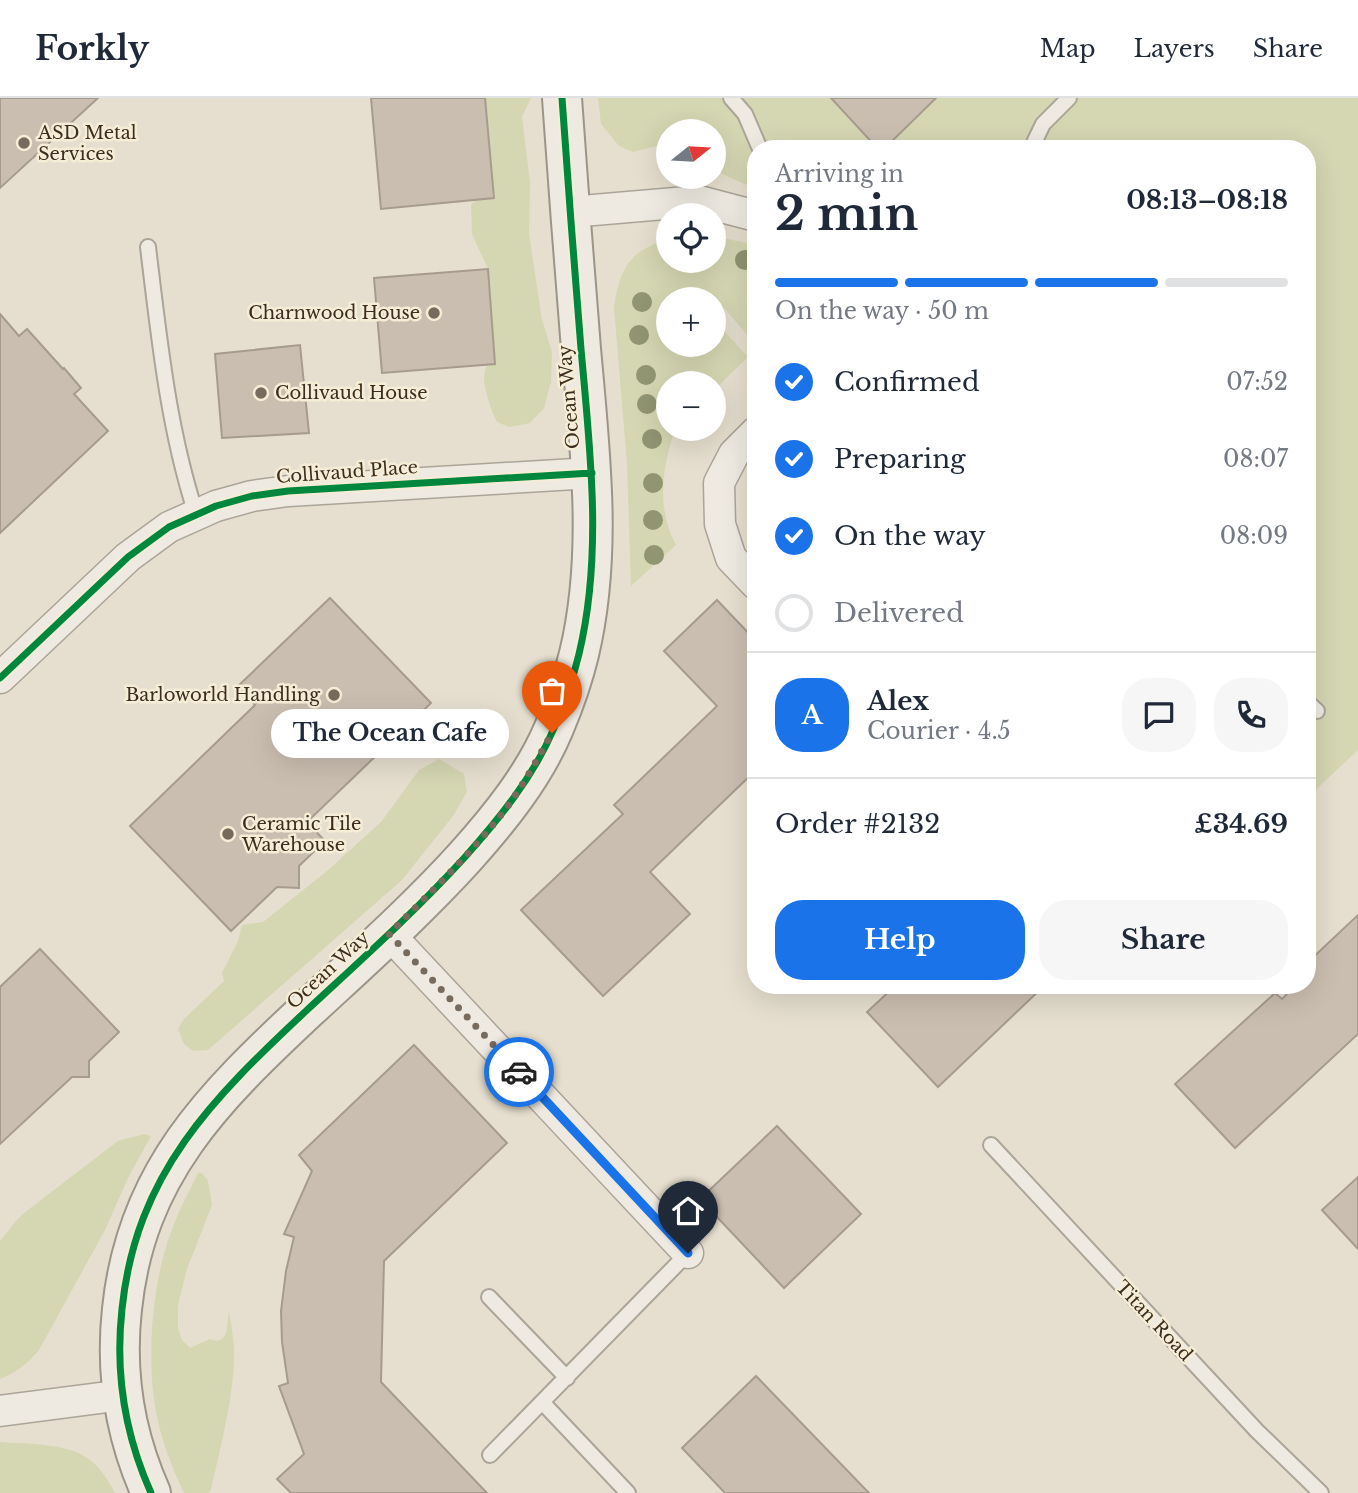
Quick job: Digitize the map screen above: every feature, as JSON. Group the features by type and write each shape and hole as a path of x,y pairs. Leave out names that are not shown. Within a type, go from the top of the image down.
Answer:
{"street":[{"name":"Ocean Way","path":"151,1493 135,1455 123,1395 120,1322 132,1250 158,1184 186,1138 226,1088 389,934 480,840 514,797 552,733 579,654 588,605 593,538 592,473 562,98"},
{"path":"570,212 699,201 747,214"},
{"path":"747,441 734,454 719,483 720,524 731,558 747,575"},
{"name":"Collivaud Place","path":"0,678 128,557 170,527 216,506 252,496 288,491 592,473"},
{"path":"389,934 688,1253"},
{"path":"0,1411 123,1395"}],"lane":[{"path":"731,98 745,114 756,140"},
{"path":"1035,140 1043,124 1069,98"},
{"path":"148,247 174,432 183,477 195,514"},
{"name":"Titan Road","path":"991,1145 1257,1431 1321,1493"},
{"path":"490,1455 688,1253"},
{"path":"488,1297 567,1378"},
{"path":"543,1403 628,1493"}],"green space":[{"path":"485,98 531,98 522,117 530,183 529,234 542,320 552,352 551,382 544,408 530,423 509,427 497,422 485,388 484,377 494,349 488,269 472,234 471,205 476,200 494,198"},
{"path":"598,98 1358,98 1358,750 1316,790 1316,140 747,140 747,185 726,176 726,119 656,119 656,146 633,152 619,146 601,124"},
{"path":"726,239 747,244 747,335 726,310 726,287 656,287 656,357 726,357 726,333 747,358 726,378 726,371 656,371 656,441 672,441 664,473 663,502 676,545 631,586 627,464 614,308 619,283 628,264 635,256 655,244 656,273 726,273"},
{"path":"439,759 464,774 467,792 453,816 402,880 208,1050 193,1051 184,1044 178,1029 183,1020 224,981 222,973 238,941 242,925 263,922 327,871 381,822 419,770"},
{"path":"144,1134 151,1136 128,1178 105,1230 39,1350 21,1367 0,1379 0,1241 24,1213 118,1141"},
{"path":"198,1173 202,1173 208,1181 212,1205 187,1269 178,1305 178,1328 182,1340 190,1348 210,1339 221,1340 226,1333 229,1311 234,1366 227,1419 211,1489 209,1493 184,1493 167,1453 158,1422 153,1391 151,1345 155,1297 164,1252"},
{"path":"0,1442 45,1445 78,1453 100,1469 115,1493 0,1493"}],"building":[{"name":"ASD Metal Services","path":"0,98 98,98 0,188"},
{"path":"371,98 485,98 494,198 381,209"},
{"path":"831,98 936,98 893,140 870,140"},
{"name":"Charnwood House","path":"488,269 495,364 382,373 374,278"},
{"path":"0,314 19,336 27,329 64,368 81,388 74,394 108,431 0,533"},
{"name":"Collivaud House","path":"300,345 309,433 222,438 215,354"},
{"path":"330,598 431,703 307,822 325,841 299,866 299,888 277,887 231,931 130,826 255,705 237,687"},
{"path":"717,600 747,632 747,779 650,872 690,914 603,996 521,910 623,814 614,805 717,706 664,651"},
{"path":"1358,915 1358,1034 1235,1148 1175,1084 1274,994 1282,999 1287,994 1316,994 1316,955"},
{"path":"40,949 119,1032 89,1061 89,1077 72,1077 0,1144 0,987"},
{"path":"886,994 1036,994 938,1087 867,1012"},
{"path":"414,1045 507,1143 384,1261 381,1382 487,1493 291,1493 277,1479 304,1454 279,1386 288,1383 281,1311 294,1237 284,1234 312,1171 299,1155"},
{"path":"777,1126 861,1214 784,1288 700,1199"},
{"path":"1358,1177 1358,1249 1322,1210"},
{"path":"756,1376 869,1493 725,1493 682,1448"}],"cycle path":[{"path":"151,1493 135,1449 124,1403 120,1333 130,1261 144,1217 162,1178 184,1142 240,1075 408,916 490,828 526,780 546,746 574,673 586,616 593,540 591,463 562,98"},
{"path":"0,678 128,557 169,527 216,506 252,496 288,491 592,473"}],"way so far":[{"path":"519,1072 389,934 449,874 508,806 552,733"}],"place":[{"name":"ASD Metal Services","path":"24,143"},
{"name":"Charnwood House","path":"434,313"},
{"name":"Collivaud House","path":"261,393"},
{"name":"Barloworld Handling","path":"334,695"},
{"name":"The Ocean Cafe","path":"552,733"},
{"name":"Ceramic Tile Warehouse","path":"228,834"}],"route":[{"path":"519,1072 688,1253"}]}
